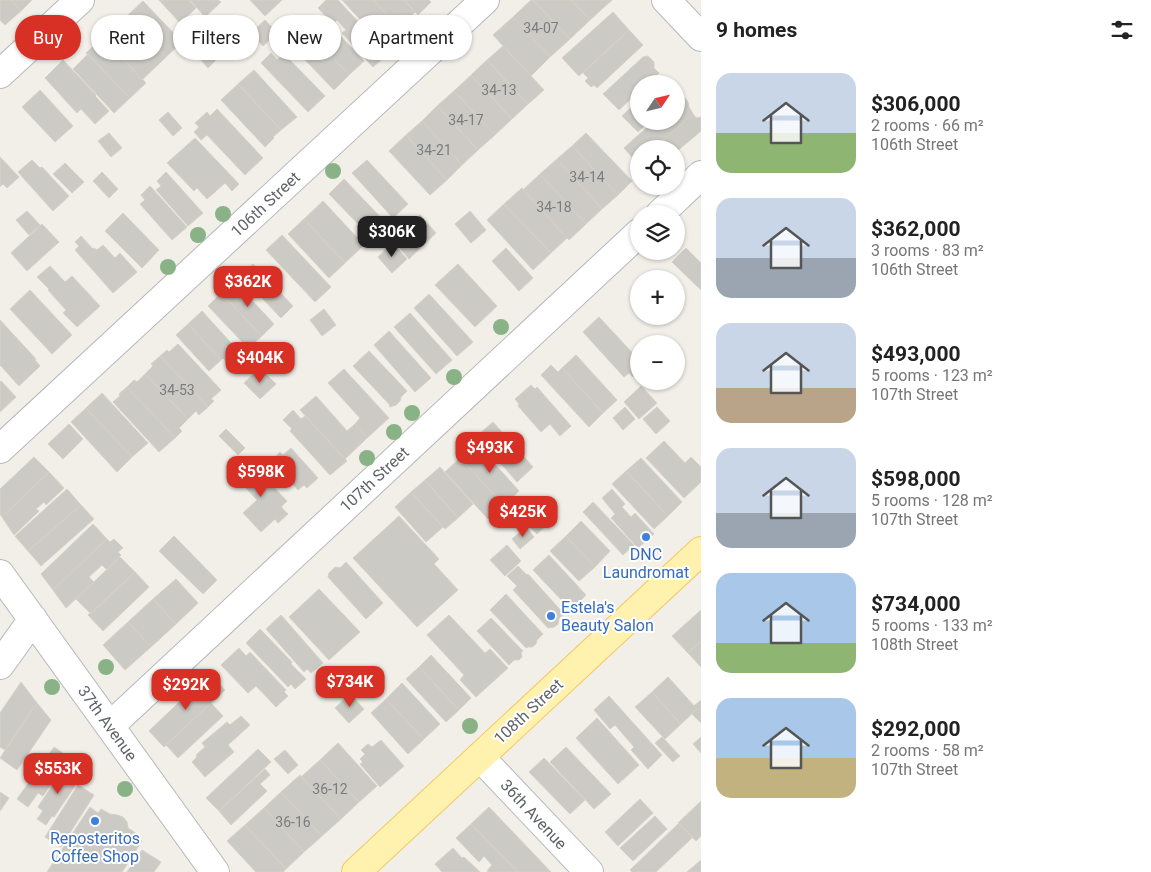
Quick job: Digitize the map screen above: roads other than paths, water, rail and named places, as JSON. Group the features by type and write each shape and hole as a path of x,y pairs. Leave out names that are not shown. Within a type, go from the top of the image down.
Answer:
{"main road":[{"name":"108th Street","path":"356,872 701,551"}],"street":[{"path":"0,74 80,0"},
{"name":"106th Street","path":"0,449 485,0"},
{"path":"666,0 701,38"},
{"path":"670,205 701,176"},
{"name":"107th Street","path":"110,726 630,241"},
{"name":"37th Avenue","path":"0,574 215,872"},
{"path":"0,665 33,619"},
{"name":"36th Avenue","path":"480,756 589,872"}],"place":[{"name":"DNC Laundromat","path":"646,537"},
{"name":"Estela's Beauty Salon","path":"551,616"},
{"name":"Reposteritos Coffee Shop","path":"95,821"}]}
